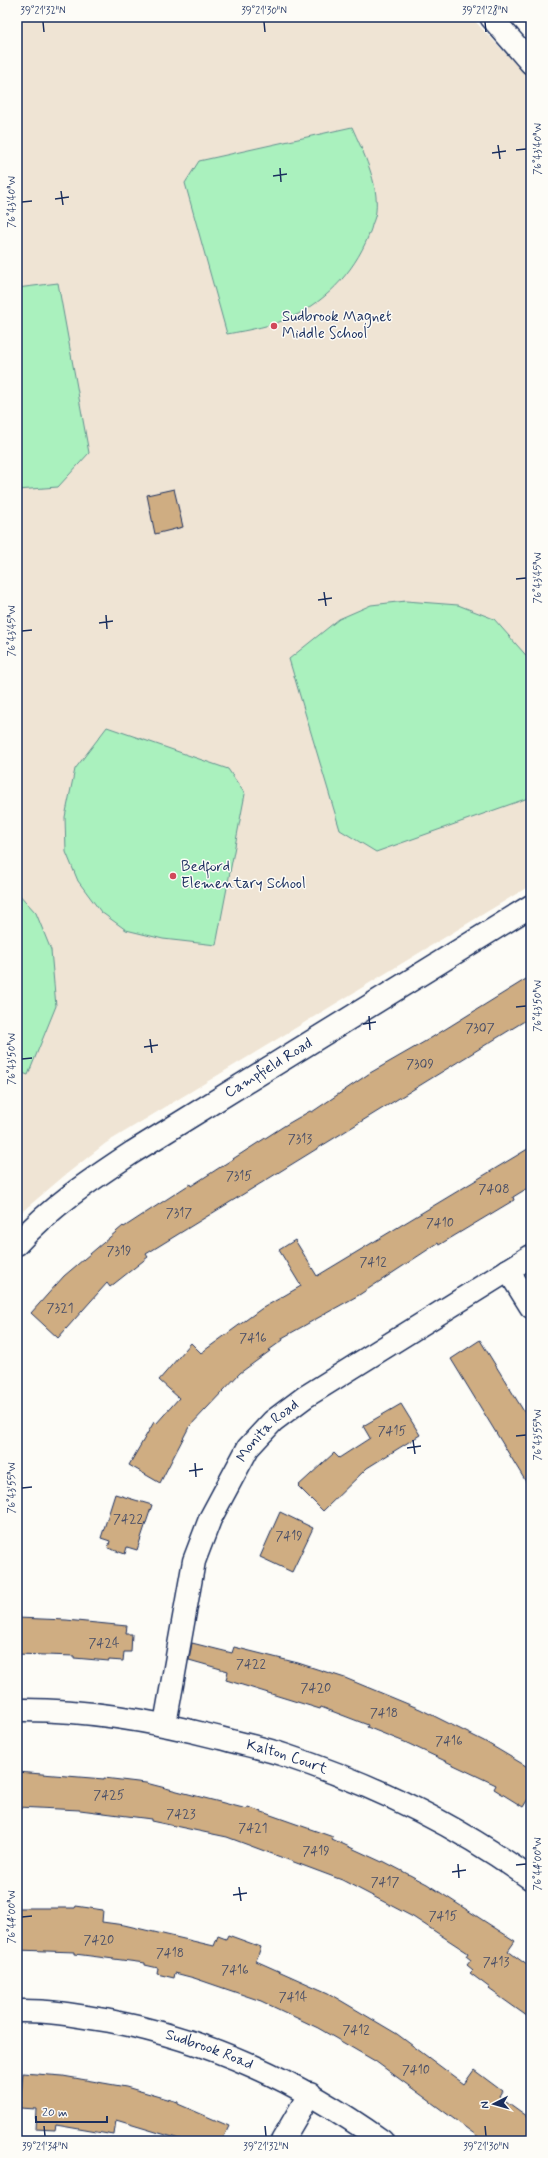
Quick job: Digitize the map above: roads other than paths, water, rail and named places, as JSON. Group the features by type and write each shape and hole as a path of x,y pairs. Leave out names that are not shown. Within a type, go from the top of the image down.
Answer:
{"street":[{"path":"491,17 531,63"},
{"name":"Campfield Road","path":"17,1244 29,1230 78,1189 133,1152 531,906"},
{"name":"Monita Road","path":"165,1724 194,1561 210,1519 248,1448 273,1422 305,1397 531,1256"},
{"path":"508,1270 531,1307"},
{"name":"Kalton Court","path":"17,1710 93,1715 165,1724 283,1754 343,1776 406,1803 466,1835 531,1879"},
{"name":"Sudbrook Road","path":"17,2012 85,2017 136,2026 203,2045 258,2067 310,2093 342,2112 382,2141"},
{"path":"282,2141 310,2093"}],"place":[{"name":"Sudbrook Magnet Middle School","path":"274,326"},
{"name":"Bedford Elementary School","path":"173,876"}]}
